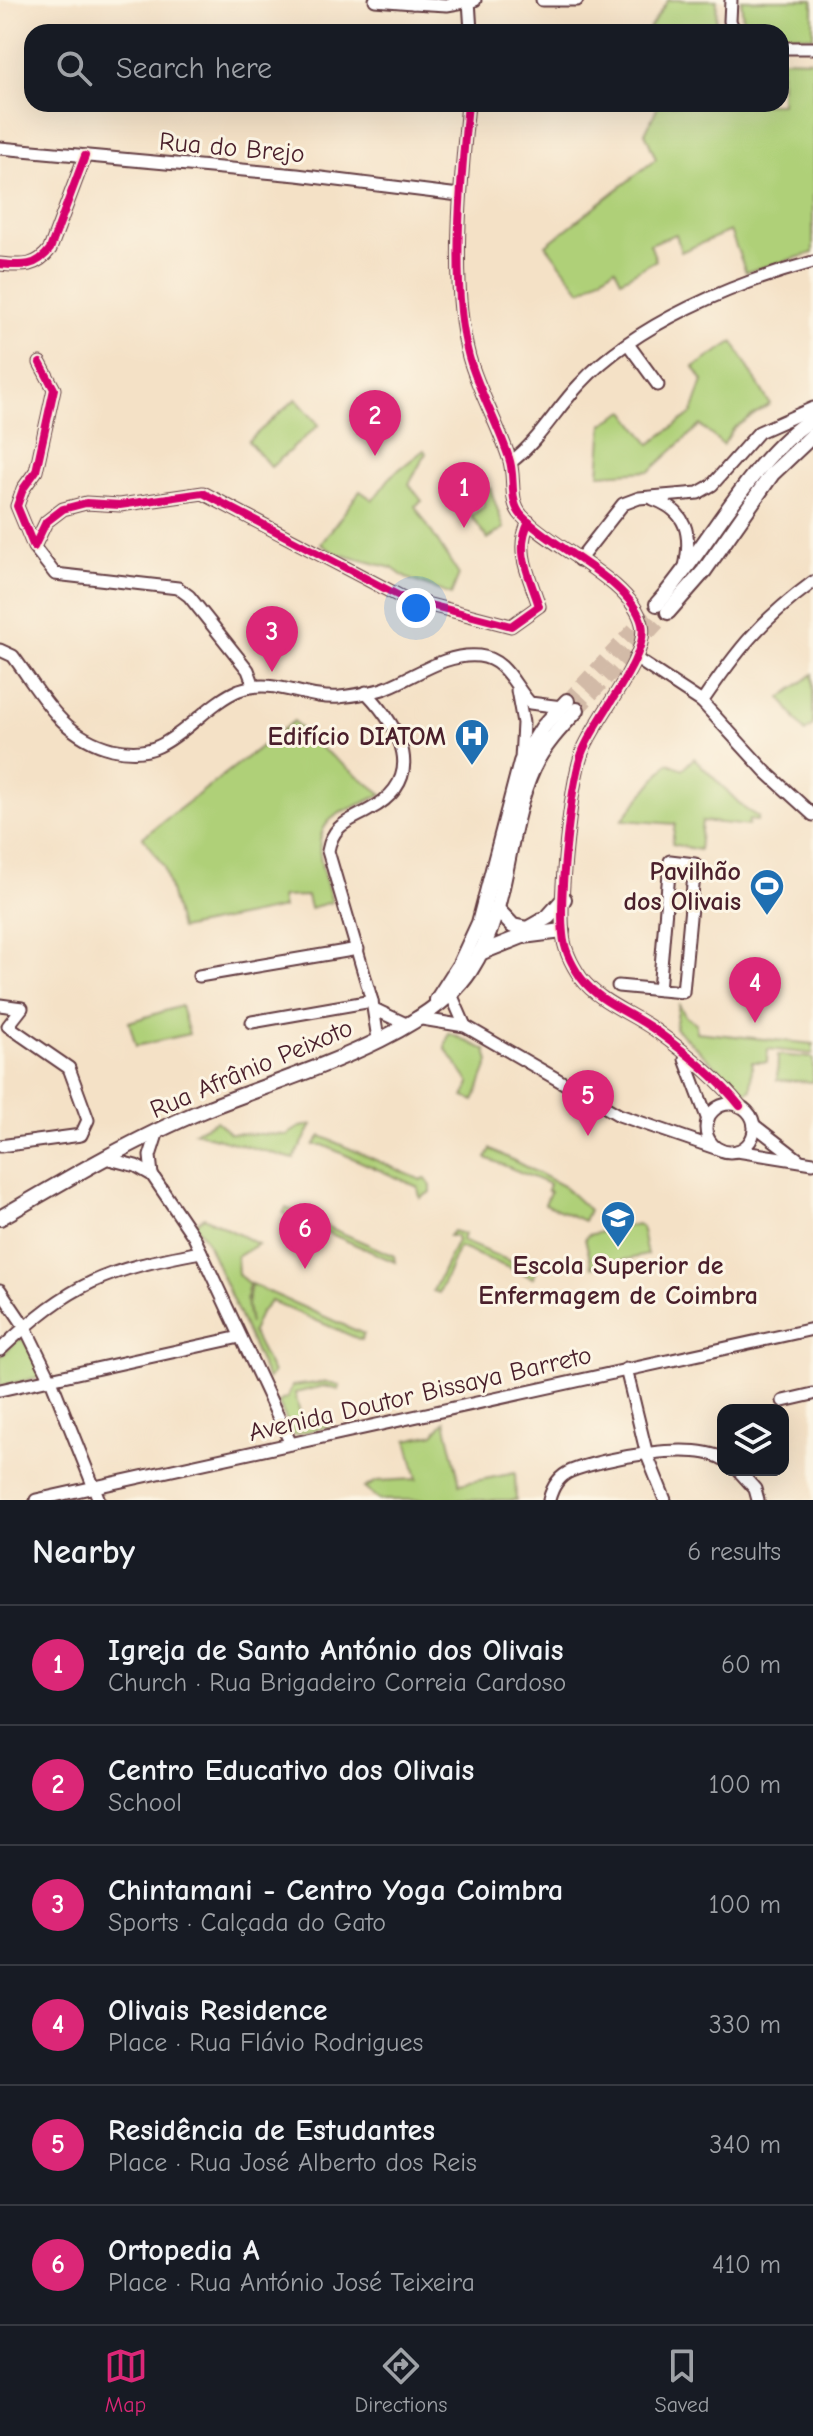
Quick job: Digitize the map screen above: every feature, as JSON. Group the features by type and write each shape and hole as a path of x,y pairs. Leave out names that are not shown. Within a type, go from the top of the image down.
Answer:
{"main road":[{"path":"813,419 761,467 663,608 704,571 772,474 813,435"},
{"name":"Rua Afrânio Peixoto","path":"434,1004 460,964 479,923 521,762 569,706"},
{"name":"Rua Afrânio Peixoto","path":"0,1218 202,1111 335,1061 411,1021 451,994 480,953 496,908 533,767 569,706"},
{"path":"496,908 513,926 527,929 548,917 564,899"},
{"path":"480,953 523,936 562,931"}],"street":[{"path":"375,0 447,5 471,1 471,24"},
{"path":"542,0 577,0"},
{"path":"731,0 731,24"},
{"path":"789,48 813,48"},
{"path":"467,112 459,195 465,340 511,462 516,506 542,533 629,599 642,620 643,641 582,753 575,784 562,931 573,964 597,995 655,1030 726,1089 747,1111 754,1125 807,1163"},
{"name":"Rua do Brejo","path":"0,148 297,175 459,195"},
{"path":"0,264 27,266 42,261 50,249 85,156"},
{"path":"511,462 525,451 581,382 648,329 772,273 813,262"},
{"path":"628,344 658,385"},
{"path":"40,363 54,389 36,471 23,489 17,506 34,547 55,574 178,588 189,596 248,670 254,686"},
{"path":"579,560 613,513 631,501 698,493 712,485 759,432 813,408"},
{"path":"34,547 46,522 63,509 86,503 120,505 203,493 403,598 511,626 539,606 521,549 521,538 529,522"},
{"path":"649,498 672,508 687,528 690,541 683,576"},
{"path":"702,702 741,645 770,616 813,582"},
{"path":"0,650 13,656 73,733 93,744 127,753 158,747 237,691 254,686 266,683 317,696 366,692 384,689 445,659 481,656 506,667 517,690 523,723 521,762"},
{"path":"635,658 702,702 766,772 813,815"},
{"path":"517,690 530,703 569,706"},
{"path":"366,692 389,716 404,745 402,775 391,793 372,809 342,822 330,836 328,851 373,1005 378,1039"},
{"path":"618,986 659,990 683,992 695,864 670,861 659,990"},
{"path":"199,976 358,949"},
{"path":"451,994 465,1026"},
{"path":"0,1005 22,1008 8,1026 69,1068 88,1120 81,1135 20,1146 0,1146"},
{"path":"252,1022 373,1005 411,1021 465,1026 619,1115 721,1150 807,1163"},
{"path":"683,1055 711,1141 721,1150"},
{"path":"677,1136 707,1124 724,1105 740,1106"},
{"path":"737,1151 748,1144 754,1125"},
{"path":"157,1134 150,1156 152,1175 201,1252 291,1444"},
{"path":"109,1159 136,1166 152,1175"},
{"path":"0,1350 56,1301 92,1279 136,1264 201,1252"},
{"path":"0,1290 25,1327 51,1380 99,1500"},
{"name":"Avenida Doutor Bissaya Barreto","path":"36,1500 813,1329"},
{"path":"0,1390 240,1337"},
{"path":"626,1369 647,1455 665,1500"},
{"path":"783,1401 813,1394"},
{"path":"549,1500 553,1487 569,1472 647,1455 696,1449 717,1457"},
{"path":"743,1476 755,1489 758,1500"}],"green space":[{"path":"668,0 717,0 716,24 652,24"},
{"path":"741,0 813,0 813,37 789,34 789,24 743,24"},
{"path":"789,59 813,60 813,253 746,272 730,231 681,252 676,234 650,244 656,260 621,280 615,268 581,291 546,245 656,159 645,133 655,112 789,112"},
{"path":"733,342 770,404 734,428 723,445 700,425 650,471 599,474 603,424 625,411 650,444 692,413 703,381 694,367"},
{"path":"296,399 319,425 271,467 248,441"},
{"path":"424,450 426,453 409,484 422,501 415,506 459,575 451,595 406,578 392,568 335,553 321,544 360,491 373,500 392,475"},
{"path":"490,488 504,528 488,539 471,516 485,506 479,496"},
{"path":"813,674 813,725 805,732 781,698"},
{"path":"294,721 309,739 382,794 342,812 323,829 320,852 332,902 310,908 307,896 281,897 283,908 180,929 164,867 143,837"},
{"path":"694,758 745,809 758,817 757,821 749,820 748,826 702,821 699,850 672,844 675,824 622,820 668,763 683,769"},
{"path":"679,1005 686,1017 696,1023 696,1032 813,1044 813,1054 768,1049 767,1062 752,1062 751,1089 745,1093 675,1028"},
{"path":"181,1006 189,1034 136,1046 129,1022"},
{"path":"449,1033 486,1050 489,1062 474,1101 464,1097 470,1083 445,1048"},
{"path":"778,1055 813,1058 813,1082 777,1080"},
{"path":"216,1121 230,1133 287,1135 300,1127 312,1125 294,1159 194,1132"},
{"path":"321,1136 421,1180 425,1178 431,1192 420,1198 418,1187 323,1145 314,1145"},
{"path":"491,1149 563,1186 589,1210 584,1221 545,1204 550,1192 547,1190 549,1184 486,1158"},
{"path":"286,1208 394,1256 395,1262 283,1213"},
{"path":"204,1217 258,1244 237,1257 238,1274 249,1284 246,1299 250,1324 247,1305 251,1284 364,1334 361,1340 271,1301 260,1313 252,1332 273,1373 268,1380 206,1240 194,1224"},
{"path":"637,1224 641,1226 647,1255 592,1267 585,1238 588,1235"},
{"path":"453,1231 464,1234 462,1241 536,1272 533,1278 459,1247 439,1293 433,1291 457,1241 455,1236 449,1236"},
{"path":"19,1339 24,1340 42,1373 40,1377 0,1386 0,1357"},
{"path":"325,1382 340,1386 339,1390 324,1386 295,1393 302,1422 328,1416 331,1426 293,1435 278,1402 287,1398 292,1386"},
{"path":"445,1421 460,1484 515,1473 516,1500 379,1500 364,1488 377,1481 417,1479 407,1440 434,1434"}],"tunnel":[{"path":"567,701 657,604"},
{"path":"577,710 668,612"}],"cycle path":[{"path":"467,112 458,265 463,329 473,370 509,458 515,503 522,516 535,528 623,593 642,624 638,653 588,739 578,769 564,870 562,917 565,945 575,968 589,987 677,1047 711,1075 740,1106"},
{"path":"0,264 34,263 50,249 85,156"},
{"path":"40,363 54,389 36,471 23,489 17,506 34,547 46,522 63,509 86,503 120,505 203,493 403,598 511,626 539,606 523,554 529,522"}],"place":[{"name":"Centro Educativo dos Olivais","path":"375,456"},
{"name":"Igreja de Santo António dos Olivais","path":"464,528"},
{"name":"Chintamani - Centro Yoga Coimbra","path":"272,672"},
{"name":"Edifício DIATOM","path":"472,767"},
{"name":"Pavilhão dos Olivais","path":"767,917"},
{"name":"Olivais Residence","path":"755,1023"},
{"name":"Residência de Estudantes","path":"588,1136"},
{"name":"Escola Superior de Enfermagem de Coimbra","path":"618,1249"},
{"name":"Ortopedia A","path":"305,1269"}]}
